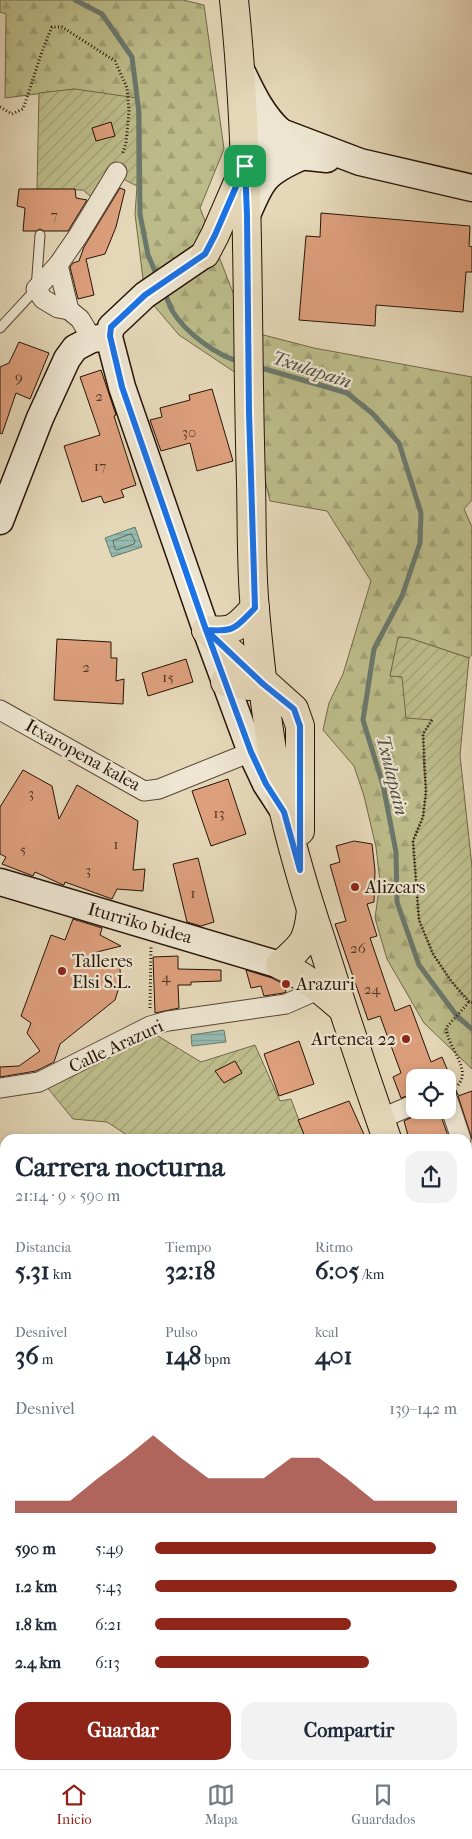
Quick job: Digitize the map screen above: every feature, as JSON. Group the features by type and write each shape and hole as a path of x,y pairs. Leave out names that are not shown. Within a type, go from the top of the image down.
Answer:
{"main road":[{"path":"234,0 241,70 245,155 249,412 255,608 263,684 284,812 342,1008 384,1129"},
{"path":"199,258 215,235 245,155"},
{"path":"199,258 247,241"},
{"path":"206,630 222,631 235,628 255,608"},
{"path":"206,630 263,684 294,709 300,726 300,870"},
{"path":"225,682 249,686 263,684"},
{"path":"288,968 304,942 309,929 312,910"},
{"path":"288,968 303,972 315,966 326,957"},
{"path":"288,968 320,989 342,1008"}],"street":[{"path":"241,70 257,102 270,122 281,132 360,162 472,188"},
{"path":"245,155 260,136 281,132"},
{"path":"245,155 262,152 360,162"},
{"path":"247,215 257,190 267,177 279,167 301,157"},
{"path":"117,172 58,265 36,289 43,299 58,308 69,310 101,338 122,387 206,630 251,752 266,784 284,812"},
{"path":"0,521 40,418 67,360 75,348 101,338 145,295 199,258"},
{"path":"58,265 69,310"},
{"name":"Itxaropena kalea","path":"0,710 144,791 159,789 251,752"},
{"name":"Iturriko bidea","path":"0,882 288,968"},
{"name":"Calle Arazuri","path":"0,1088 39,1082 150,1026 168,1021 286,1004 320,989"},
{"path":"384,1129 406,1111"},
{"path":"456,1116 460,1134"}],"lane":[{"path":"225,0 234,0"},
{"path":"0,328 36,289 40,236"}],"path":[{"path":"0,107 12,114 23,109 41,51 52,27 62,27 115,61 127,88 129,111 126,143 117,172"},
{"path":"432,720 423,734 426,792 423,817 413,841 419,920 433,954 451,981 471,1002 446,1028 447,1036 460,1058 463,1076 456,1088"},
{"path":"150,1026 152,927"}],"green space":[{"path":"0,0 183,0 204,5 224,149 200,208 248,331 314,348 472,377 472,500 464,509 472,527 472,654 469,658 409,638 399,637 390,676 402,677 432,720 423,756 426,792 423,817 413,841 419,920 433,954 451,981 472,1004 472,1069 424,1023 387,959 375,918 380,882 376,847 364,796 354,766 323,730 329,703 343,674 371,581 327,511 270,501 249,412 236,373 179,335 145,295 135,214 137,186 75,89 5,98 6,14 0,12"},
{"path":"75,89 137,98 137,186 121,178 97,202 83,190 37,189 39,93"},
{"path":"398,637 409,638 469,658 460,755 472,867 472,1004 451,981 433,954 419,920 413,841 423,817 426,792 423,734 432,720 406,718 402,677 390,676"},
{"path":"153,1033 201,1062 255,1045 280,1101 291,1099 304,1134 125,1134 107,1122 73,1119 46,1086"}],"water":[{"path":"135,527 142,547 112,557 105,538"},
{"path":"224,1030 226,1042 192,1046 191,1035"}],"building":[{"path":"111,122 115,136 96,141 92,128"},
{"path":"120,188 125,190 116,227 105,254 86,259 94,295 78,299 70,267 73,263 79,261 84,247"},
{"path":"19,189 75,189 76,198 87,200 68,231 44,231 40,229 36,231 23,231 25,208 17,206"},
{"path":"321,213 470,226 469,246 472,247 472,272 466,272 463,312 376,305 375,326 299,320 306,236 320,237"},
{"path":"19,342 49,353 30,399 16,393 2,434 0,433 0,367 9,363"},
{"path":"101,370 136,485 121,490 124,497 104,503 101,496 82,502 64,446 100,435 80,377"},
{"path":"212,389 233,461 197,471 190,443 161,451 150,420 162,417 160,408 190,400 189,395"},
{"path":"57,639 111,642 111,658 117,658 116,681 124,679 123,704 54,700"},
{"path":"186,659 193,682 148,696 142,673"},
{"path":"23,770 52,786 59,819 77,785 138,821 133,870 145,869 143,891 117,889 112,899 65,882 64,885 61,884 35,872 33,876 2,864 6,857 0,854 0,807"},
{"path":"228,779 246,834 211,846 192,791"},
{"path":"354,841 372,844 375,871 374,902 367,904 377,936 370,938 395,1011 410,1005 431,1062 442,1057 447,1069 406,1069 406,1096 401,1098 393,1077 401,1073 380,1016 368,1020 335,924 346,921 330,865 340,862 336,846"},
{"path":"198,858 214,922 201,926 187,922 173,864"},
{"name":"Talleres Elsi S.L.","path":"73,919 102,928 100,935 121,946 97,952 98,959 119,958 121,981 115,1000 60,1044 54,1062 36,1071 0,1077 0,1067 19,1066 40,1051 27,1033 31,1023 21,1016 51,935 65,940"},
{"path":"178,956 178,969 221,970 221,981 191,982 191,985 178,985 179,1008 155,1013 153,957"},
{"path":"246,970 272,978 289,987 285,988 286,992 264,996 261,986 251,988"},
{"path":"299,1041 314,1084 279,1096 264,1054"},
{"path":"235,1061 242,1073 224,1083 215,1071"},
{"path":"472,1091 472,1134 470,1134 458,1096"},
{"path":"349,1101 364,1134 304,1134 298,1120"},
{"path":"408,1119 442,1119 447,1134 408,1134 404,1121"}],"waterway":[{"name":"Txulapain","path":"75,0 102,14 132,57 139,113 140,214 148,255 158,278"},
{"name":"Txulapain","path":"163,290 173,312 186,328 212,349 240,362"},
{"name":"Txulapain","path":"258,367 347,393 372,413 399,443 421,513 420,543 402,596 374,649 363,720 383,785 396,852 397,902 419,965 457,1016 472,1029"}],"place":[{"name":"Alizcars","path":"355,887"},
{"name":"Talleres Elsi S.L.","path":"62,971"},
{"name":"Arazuri","path":"286,984"},
{"name":"Artenea 22","path":"406,1039"}],"route":[{"path":"245,166 205,254 145,295 111,327 110,336 111,348 122,387 206,630 263,684 294,709 300,726 300,870 284,812 266,784 251,752 206,630 222,631 235,628 255,608 249,412 245,166"}]}
